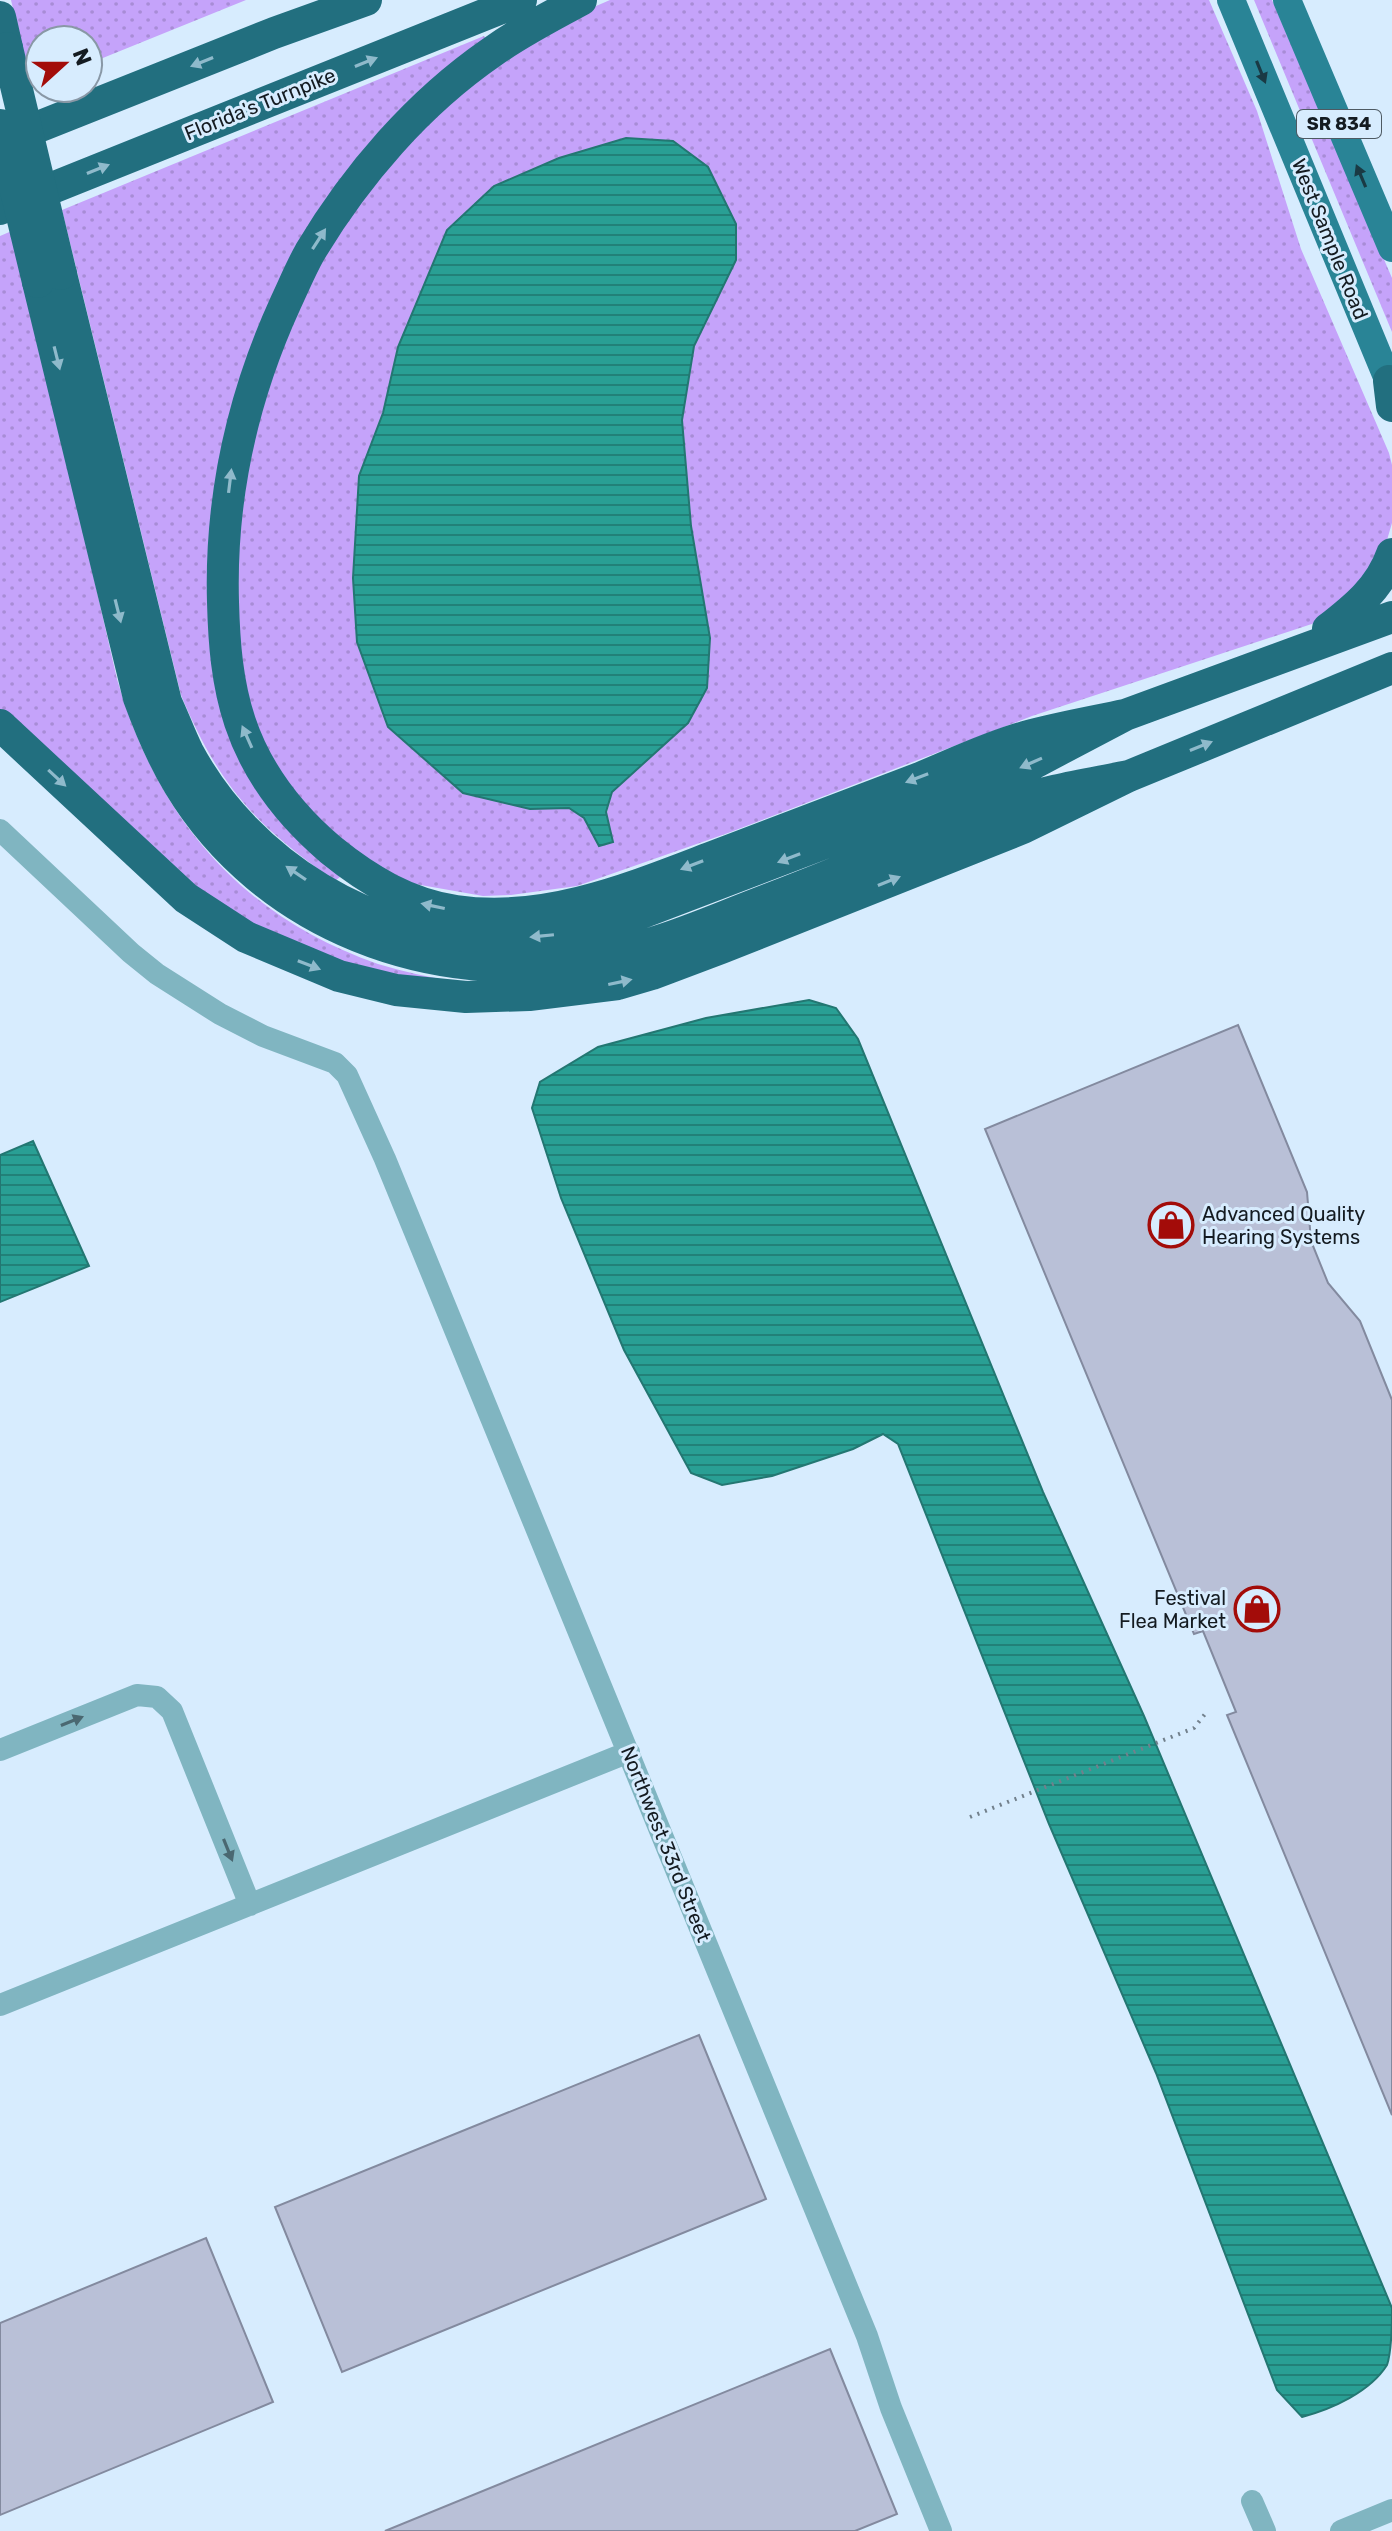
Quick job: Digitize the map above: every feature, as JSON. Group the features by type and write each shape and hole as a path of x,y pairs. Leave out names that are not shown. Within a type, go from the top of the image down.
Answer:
{"highway":[{"path":"274,33 329,0"},
{"path":"0,142 274,33 366,0"},
{"name":"Florida's Turnpike","path":"0,209 521,0"},
{"path":"581,0 493,51 451,83 409,123 339,207 308,255 262,355 245,406 233,459 222,573 224,631 229,682 241,725 259,765 285,804 323,843 382,886 418,902 444,908 509,914 593,899 680,870 1023,737 1125,715"},
{"path":"4,32 50,278 139,698 155,742 205,822 234,854 283,897 349,935 404,953 454,963 544,966 593,958 664,940 1012,802 1129,776"},
{"path":"0,125 50,278 166,702 189,753 215,792 279,862 345,903 368,913 416,929 462,938 502,940 579,931 628,918 1034,763 1125,715 1392,617"},
{"path":"1299,649 1361,604 1392,554"},
{"path":"0,725 186,898 246,937 339,976 396,990 466,997 529,995 618,984 652,974 1023,828 1129,776 1392,668"},
{"path":"1352,686 1392,687"}],"main road":[{"name":"West Sample Road","path":"1231,0 1391,392"},
{"name":"SR 834","path":"1287,0 1392,248"}],"street":[{"name":"Northwest 33rd Street","path":"0,830 157,974 220,1014 263,1036 335,1063 347,1075 385,1159 629,1752 867,2336 891,2408 941,2531"},
{"path":"0,1750 137,1695 157,1697 172,1711 250,1905"},
{"path":"0,2005 629,1752"},
{"path":"1252,2501 1265,2531"},
{"path":"1341,2531 1392,2510"}],"path":[{"path":"970,1817 1194,1728 1205,1714"}],"shaded area":[{"path":"11,0 246,0 104,58 104,24 24,24 24,56"},
{"path":"610,0 1209,0 1257,111 1301,249 1389,453 1392,465 1392,523 1382,557 1327,619 1032,716 728,833 577,886 483,896 415,884 393,875 335,840 269,760 241,687 234,584 253,422 301,293 376,177 476,77 580,13","holes":["736,260 694,346 682,420 691,526 688,723 612,792 599,846 584,818 569,808 359,476 383,413"]},
{"path":"1254,0 1272,0 1392,278 1392,332"},
{"path":"484,36 487,41 286,275 212,621 286,822 340,877 335,881 283,841 242,801 210,755 181,695 62,210"},
{"path":"626,138 673,141 708,167 736,224 736,260 694,346 682,420 691,526 710,638 707,688 688,723 612,792 606,812 613,842 599,846 584,818 569,808 530,809 463,793 388,727 357,642 353,578 359,476 383,413 398,347 447,230 494,186 559,158"},
{"path":"14,230 117,679 134,729 155,775 181,817 211,855 245,889 285,919 329,944 378,964 456,982 418,980 297,951 184,881 0,709 0,236"},
{"path":"809,1000 836,1008 858,1039 1043,1492 1144,1716 1392,2308 1387,2365 1361,2391 1326,2409 1302,2417 1277,2390 1156,2073 1049,1824 898,1444 883,1434 853,1449 772,1476 722,1485 691,1473 624,1350 561,1198 532,1108 540,1082 598,1047 706,1018"},
{"path":"33,1141 89,1266 0,1302 0,1155"}],"building":[{"path":"1238,1025 1307,1192 1311,1241 1328,1283 1360,1321 1392,1400 1392,2115 1227,1715 1236,1712 1203,1631 1194,1634 985,1129"},
{"path":"699,2035 766,2199 342,2372 275,2207"},
{"path":"206,2238 273,2402 0,2515 0,2323"},
{"path":"830,2349 897,2514 855,2531 385,2531"}],"place":[{"name":"Advanced Quality Hearing Systems","path":"1171,1225"},
{"name":"Festival Flea Market","path":"1257,1609"}]}
